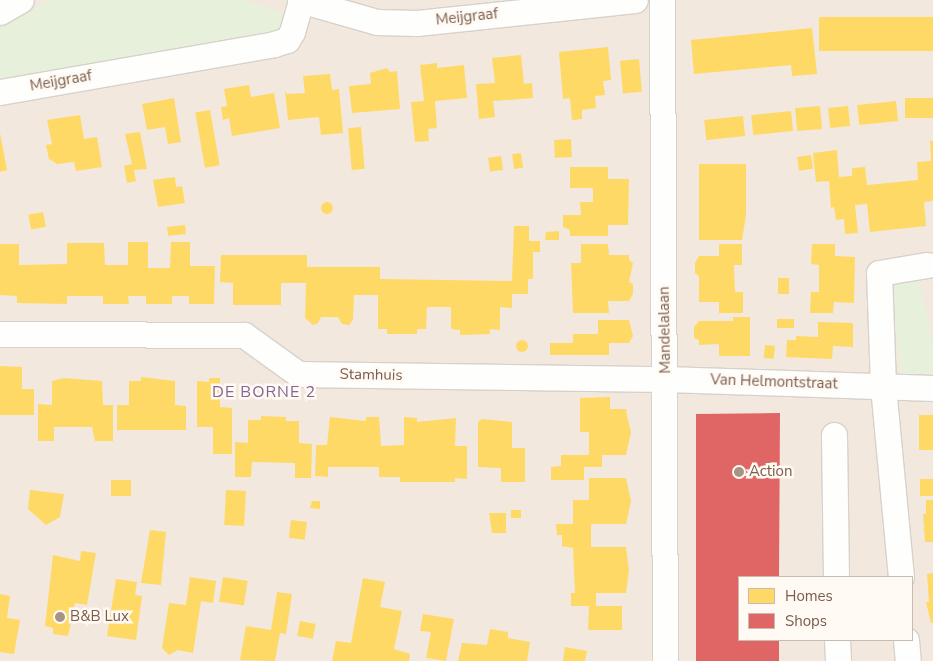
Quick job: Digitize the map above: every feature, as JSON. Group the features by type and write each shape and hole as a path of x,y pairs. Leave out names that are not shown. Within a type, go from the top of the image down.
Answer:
{"street":[{"path":"0,12 21,0"},
{"name":"Meijgraaf","path":"0,92 288,40 292,32 300,0 377,22 417,23 635,0"},
{"name":"Mandelalaan","path":"662,0 666,378 665,661"},
{"path":"900,576 883,386 879,272 927,265"},
{"name":"Stamhuis","path":"0,334 244,335 298,374 666,378"},
{"name":"Van Helmontstraat","path":"666,378 933,388"},
{"path":"834,435 836,576"},
{"path":"837,641 838,661"},
{"path":"906,641 908,661"}],"shaded area":[{"path":"0,0 933,0 933,661 0,661"}],"green space":[{"path":"49,0 243,0 279,11 285,21 283,29 274,35 0,85 0,28"},
{"path":"917,269 933,344 933,375 900,378 892,270"}],"building: Homes":[{"path":"819,17 933,17 933,51 819,51"},
{"path":"812,28 817,74 792,76 791,65 694,74 691,40"},
{"path":"608,47 611,80 603,81 605,95 595,96 596,108 582,110 582,119 572,120 570,98 563,99 559,52"},
{"path":"521,55 524,84 532,83 533,98 493,101 495,117 479,119 476,84 495,83 492,58"},
{"path":"639,59 642,92 623,94 620,61"},
{"path":"437,63 437,68 464,65 467,98 435,101 437,128 428,129 429,141 415,142 411,102 424,101 420,65"},
{"path":"387,68 390,72 397,71 400,109 352,113 349,86 371,84 370,73"},
{"path":"330,74 332,90 339,89 343,133 321,135 319,117 288,120 285,91 287,94 305,93 303,76"},
{"path":"249,85 251,97 274,93 280,128 232,136 229,118 223,120 221,107 227,106 224,89"},
{"path":"174,98 181,142 168,144 165,127 147,130 142,104"},
{"path":"905,98 933,98 933,118 905,118"},
{"path":"896,101 898,121 859,125 857,105"},
{"path":"820,106 822,129 797,131 795,108"},
{"path":"848,106 850,126 830,128 828,108"},
{"path":"210,110 220,165 205,168 195,113"},
{"path":"791,111 793,131 753,135 751,115"},
{"path":"80,115 84,139 97,137 102,167 76,171 74,162 57,164 49,159 46,145 52,144 47,120"},
{"path":"743,116 745,136 706,140 704,120"},
{"path":"361,127 365,169 352,170 348,128"},
{"path":"140,132 147,169 134,170 136,181 127,183 124,166 132,164 125,134"},
{"path":"0,133 7,170 0,172"},
{"path":"571,139 572,157 555,158 554,140"},
{"path":"930,141 933,141 933,201 924,202 926,226 870,232 867,204 855,205 858,233 845,234 844,219 836,220 834,207 831,208 829,181 816,182 813,153 837,150 839,177 852,176 852,168 865,167 867,185 918,180 917,162 931,161"},
{"path":"521,153 523,168 514,169 512,154"},
{"path":"811,155 813,169 799,171 797,157"},
{"path":"501,156 503,170 490,172 488,158"},
{"path":"699,164 746,164 746,215 742,240 699,240"},
{"path":"570,167 608,167 608,179 629,179 628,225 608,225 608,236 570,236 570,230 563,227 563,215 581,215 580,202 593,202 593,188 570,188"},
{"path":"175,177 176,187 182,186 185,203 158,207 153,180"},
{"path":"329,202 332,203 332,213 325,214 322,213 321,206 322,203"},
{"path":"43,212 46,227 31,230 28,215"},
{"path":"185,225 186,234 168,236 167,227"},
{"path":"514,226 529,226 529,241 540,241 540,252 533,252 533,279 528,279 528,294 512,294 512,308 500,307 500,330 490,329 490,334 460,335 460,330 451,329 451,307 427,307 426,329 417,329 417,334 387,334 387,329 378,329 378,295 354,295 353,320 349,325 342,324 338,317 321,317 318,323 313,325 305,318 306,283 281,283 281,305 233,305 233,283 220,282 221,255 307,255 307,267 380,267 380,279 512,281"},
{"path":"559,231 559,240 545,240 546,232"},
{"path":"128,242 148,242 148,268 170,268 171,242 190,242 190,266 215,266 214,304 189,304 189,296 172,296 172,304 146,304 146,296 128,296 129,304 103,304 103,296 67,296 67,304 17,303 17,296 0,295 0,244 19,244 19,265 67,264 67,243 104,243 105,265 128,265"},
{"path":"581,244 608,244 609,255 629,255 629,260 633,263 629,282 633,284 633,294 629,301 608,301 609,313 573,313 571,263 581,263"},
{"path":"719,244 742,244 742,265 734,265 735,292 743,292 743,313 719,313 719,302 699,302 699,276 695,273 695,263 699,256 719,256"},
{"path":"812,244 835,244 835,256 855,257 854,303 834,302 833,313 810,313 811,292 819,292 819,265 811,264"},
{"path":"778,278 789,278 789,294 778,294"},
{"path":"733,317 750,317 750,356 719,356 719,344 699,345 699,340 694,338 694,327 699,321 733,321"},
{"path":"777,319 794,319 794,328 777,328"},
{"path":"598,320 629,320 633,336 629,343 609,343 609,355 550,355 550,343 573,343 573,334 598,334"},
{"path":"818,322 853,323 853,347 833,346 832,359 786,357 787,340 796,340 796,336 818,337"},
{"path":"520,340 524,340 528,346 524,352 520,352 516,348 516,344"},
{"path":"765,345 775,346 774,359 764,358"},
{"path":"0,366 22,367 22,389 34,389 34,415 0,415"},
{"path":"141,377 175,381 175,405 186,406 186,430 117,430 117,405 129,405 129,381 141,381"},
{"path":"64,378 102,381 103,405 113,405 113,441 95,441 92,427 54,427 54,441 38,441 38,404 52,405 52,381"},
{"path":"209,378 220,378 220,407 232,408 232,454 213,454 213,427 197,427 197,381 209,382"},
{"path":"610,397 610,409 626,409 631,432 626,455 602,455 602,467 584,467 584,480 551,480 551,467 561,466 561,455 589,455 589,432 580,432 580,398"},
{"path":"919,415 933,415 933,450 919,450"},
{"path":"261,416 286,417 286,421 299,421 299,443 312,444 311,478 295,478 295,463 252,462 251,477 235,477 235,442 248,443 248,420 261,420"},
{"path":"330,417 366,421 366,417 379,417 381,446 404,445 404,417 417,418 417,422 456,418 455,446 467,446 467,479 455,478 455,482 400,482 400,477 379,477 379,467 328,467 328,477 315,476 316,445 327,445"},
{"path":"482,419 512,422 512,448 525,448 525,482 501,482 501,468 478,467 478,422"},
{"path":"589,478 626,478 631,501 626,524 591,524 591,547 626,547 629,570 626,593 596,593 596,606 622,606 622,630 588,630 589,606 571,606 571,593 575,593 573,548 562,546 562,535 557,535 556,524 573,524 573,500 589,500"},
{"path":"920,479 933,479 933,496 920,496"},
{"path":"111,480 131,480 131,496 111,496"},
{"path":"30,490 64,494 60,517 46,525 28,509"},
{"path":"226,490 246,491 244,526 224,525"},
{"path":"926,500 933,500 933,542 925,542 923,514 926,514"},
{"path":"312,501 320,501 320,509 310,508"},
{"path":"511,510 521,510 521,518 511,518"},
{"path":"489,513 506,513 506,533 492,533"},
{"path":"291,520 307,522 305,540 289,538"},
{"path":"150,530 166,532 161,585 141,583"},
{"path":"81,551 96,553 87,605 75,603 68,636 53,634 53,628 45,626 53,555 80,561"},
{"path":"933,573 933,623 931,623 926,602 929,602 927,574"},
{"path":"190,577 216,581 213,603 201,601 193,653 178,650 169,655 162,648 169,603 186,605"},
{"path":"223,577 248,581 244,606 219,602"},
{"path":"363,578 385,582 380,607 402,611 394,649 410,654 409,661 332,661 336,641 351,643"},
{"path":"116,579 137,582 135,595 142,596 136,640 107,636"},
{"path":"277,592 292,594 286,634 280,633 275,661 240,660 246,626 271,630"},
{"path":"0,594 10,596 7,618 20,620 14,654 0,652"},
{"path":"423,614 454,619 446,661 426,658 431,632 420,631"},
{"path":"300,621 316,624 313,639 297,636"},
{"path":"490,629 508,632 508,638 530,642 527,661 458,661 462,643 487,645"},
{"path":"565,647 587,651 585,661 563,661"}],"building: Shops":[{"path":"780,413 779,576 738,576 738,641 779,641 779,661 696,661 696,414"}],"place":[{"name":"Action","path":"739,472"},
{"name":"B&B Lux","path":"60,617"}],"district":[{"name":"DE BORNE 2","path":"264,392"}]}
